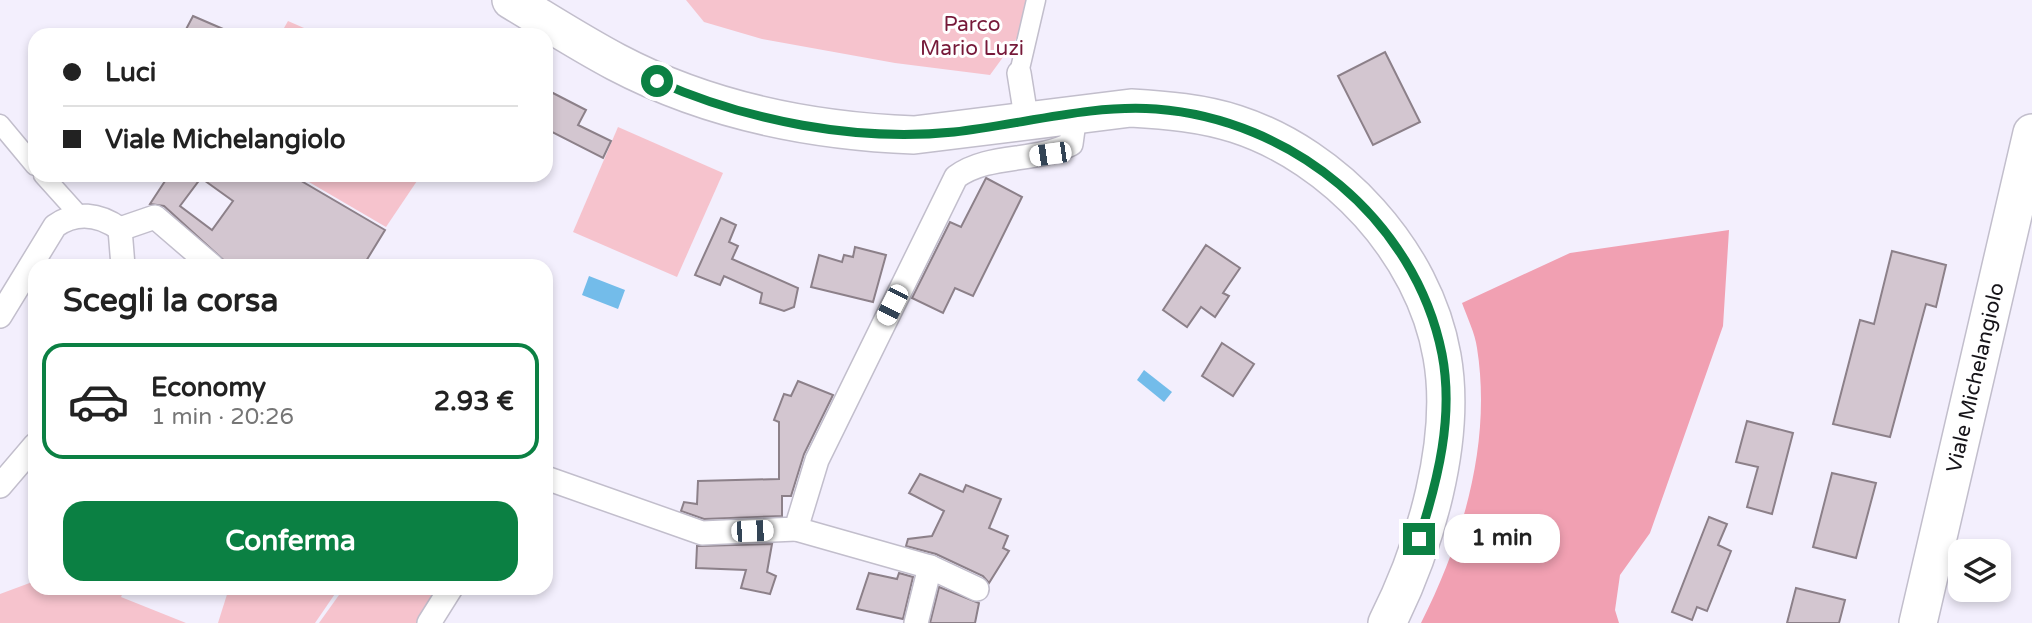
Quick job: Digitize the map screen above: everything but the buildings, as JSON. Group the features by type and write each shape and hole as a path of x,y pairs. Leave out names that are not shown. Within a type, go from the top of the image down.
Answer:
{"main road":[{"path":"511,0 618,63 677,90 764,116 880,134 914,135 1131,108 1159,109 1235,123 1265,135 1334,178 1374,218 1408,267 1433,324 1442,355 1445,419 1433,496 1413,560 1387,623"},
{"name":"Viale Michelangiolo","path":"1918,623 2032,133"}],"street":[{"path":"1027,123 1019,73 1036,0"},
{"path":"796,529 817,460 956,177 976,165 1050,154 1071,144 1075,115"},
{"path":"0,124 28,158"},
{"path":"49,182 79,215"},
{"path":"35,259 55,226 79,215 109,221 120,229 122,259"},
{"path":"120,229 155,217 204,259"},
{"path":"0,316 28,270"},
{"path":"0,486 28,452"},
{"path":"553,480 702,533 796,529 930,567 977,589"},
{"path":"916,623 930,567"},
{"path":"429,623 447,595"}],"green space":[{"name":"Parco Mario Luzi","path":"686,0 1029,0 1017,38 990,75 895,63 762,39 704,22"},
{"path":"288,21 304,28 284,28"},
{"path":"618,127 723,173 677,277 573,232"},
{"path":"309,182 416,182 386,227"},
{"path":"28,584 28,595 122,595 121,597 186,623 0,623 0,594"},
{"path":"227,595 334,595 315,623 218,623"},
{"path":"339,595 437,595 419,623 319,623"}],"shaded area":[{"path":"1729,230 1723,326 1650,533 1620,575 1615,610 1619,623 1421,623 1450,558 1470,490 1477,454 1481,383 1476,342 1462,303 1570,253"}],"water":[{"path":"589,276 625,290 618,309 582,295"},
{"path":"1144,370 1172,392 1164,402 1137,380"}],"route":[{"path":"657,81 722,105 764,116 880,134 955,132 1103,111 1159,109 1235,123 1294,151 1334,178 1374,218 1408,267 1433,324 1442,355 1445,419 1433,496 1419,539"}]}
